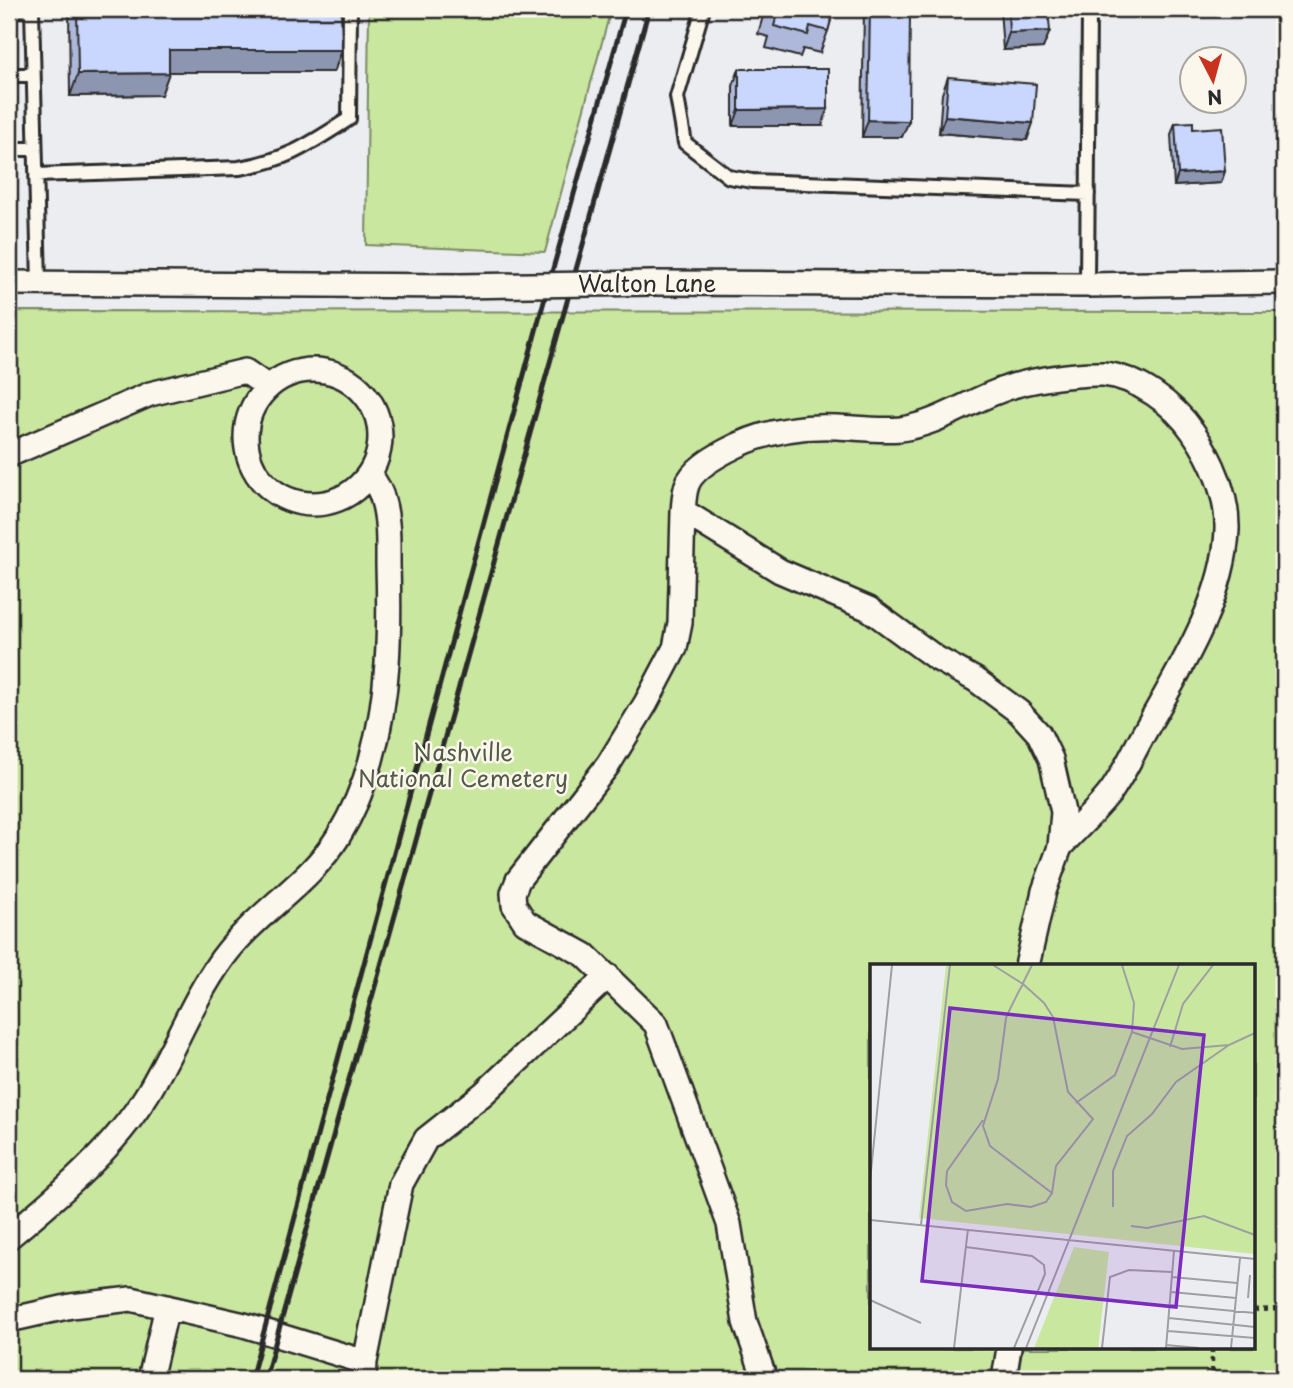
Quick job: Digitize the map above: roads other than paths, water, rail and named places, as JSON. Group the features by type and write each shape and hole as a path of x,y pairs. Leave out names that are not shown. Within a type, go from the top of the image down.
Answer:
{"street":[{"name":"Walton Lane","path":"9,284 460,286 1284,282"},
{"path":"313,369 336,374 357,386 372,405 380,427 379,451 370,474 351,493 326,503 299,503 275,492 256,473 247,448 246,434 252,408 268,387 281,377 313,369"},
{"path":"9,455 150,394 184,384 245,371 268,387"},
{"path":"765,1379 744,1322 729,1224 656,1024 585,954 525,922 514,905 513,892 518,880 608,765 646,703 675,648 680,623 682,511 687,483 708,461 746,440 782,429 902,429 928,422 1005,388 1066,376 1104,374 1132,383 1160,396 1181,414 1213,465 1222,496 1227,528 1223,566 1205,617 1111,792 1060,847"},
{"path":"9,1237 77,1177 119,1133 147,1095 202,990 222,958 267,910 317,864 338,837 356,803 371,760 381,711 388,654 387,519 382,494 370,474"},
{"path":"682,511 780,571 869,609 936,658 976,680 1019,712 1039,734 1051,759 1063,812 1060,847 1044,891 1027,964"},
{"path":"9,1320 107,1301 131,1299 244,1325 365,1371 401,1184 426,1139 483,1094 608,976"},
{"path":"149,1379 167,1307"},
{"path":"1004,1379 1009,1350"}],"lane":[{"path":"9,10 32,9 39,283"},
{"path":"37,175 239,167 270,162 299,150 349,119 350,9"},
{"path":"703,9 677,97 685,143 729,177 752,181 1088,194"},
{"path":"1087,285 1089,9"},
{"path":"9,75 33,75"},
{"path":"9,149 35,149"}],"railway":[{"path":"251,1379 626,9"},
{"path":"265,1379 649,9"}],"park label":[{"name":"Nashville National Cemetery","path":"463,766"}]}
